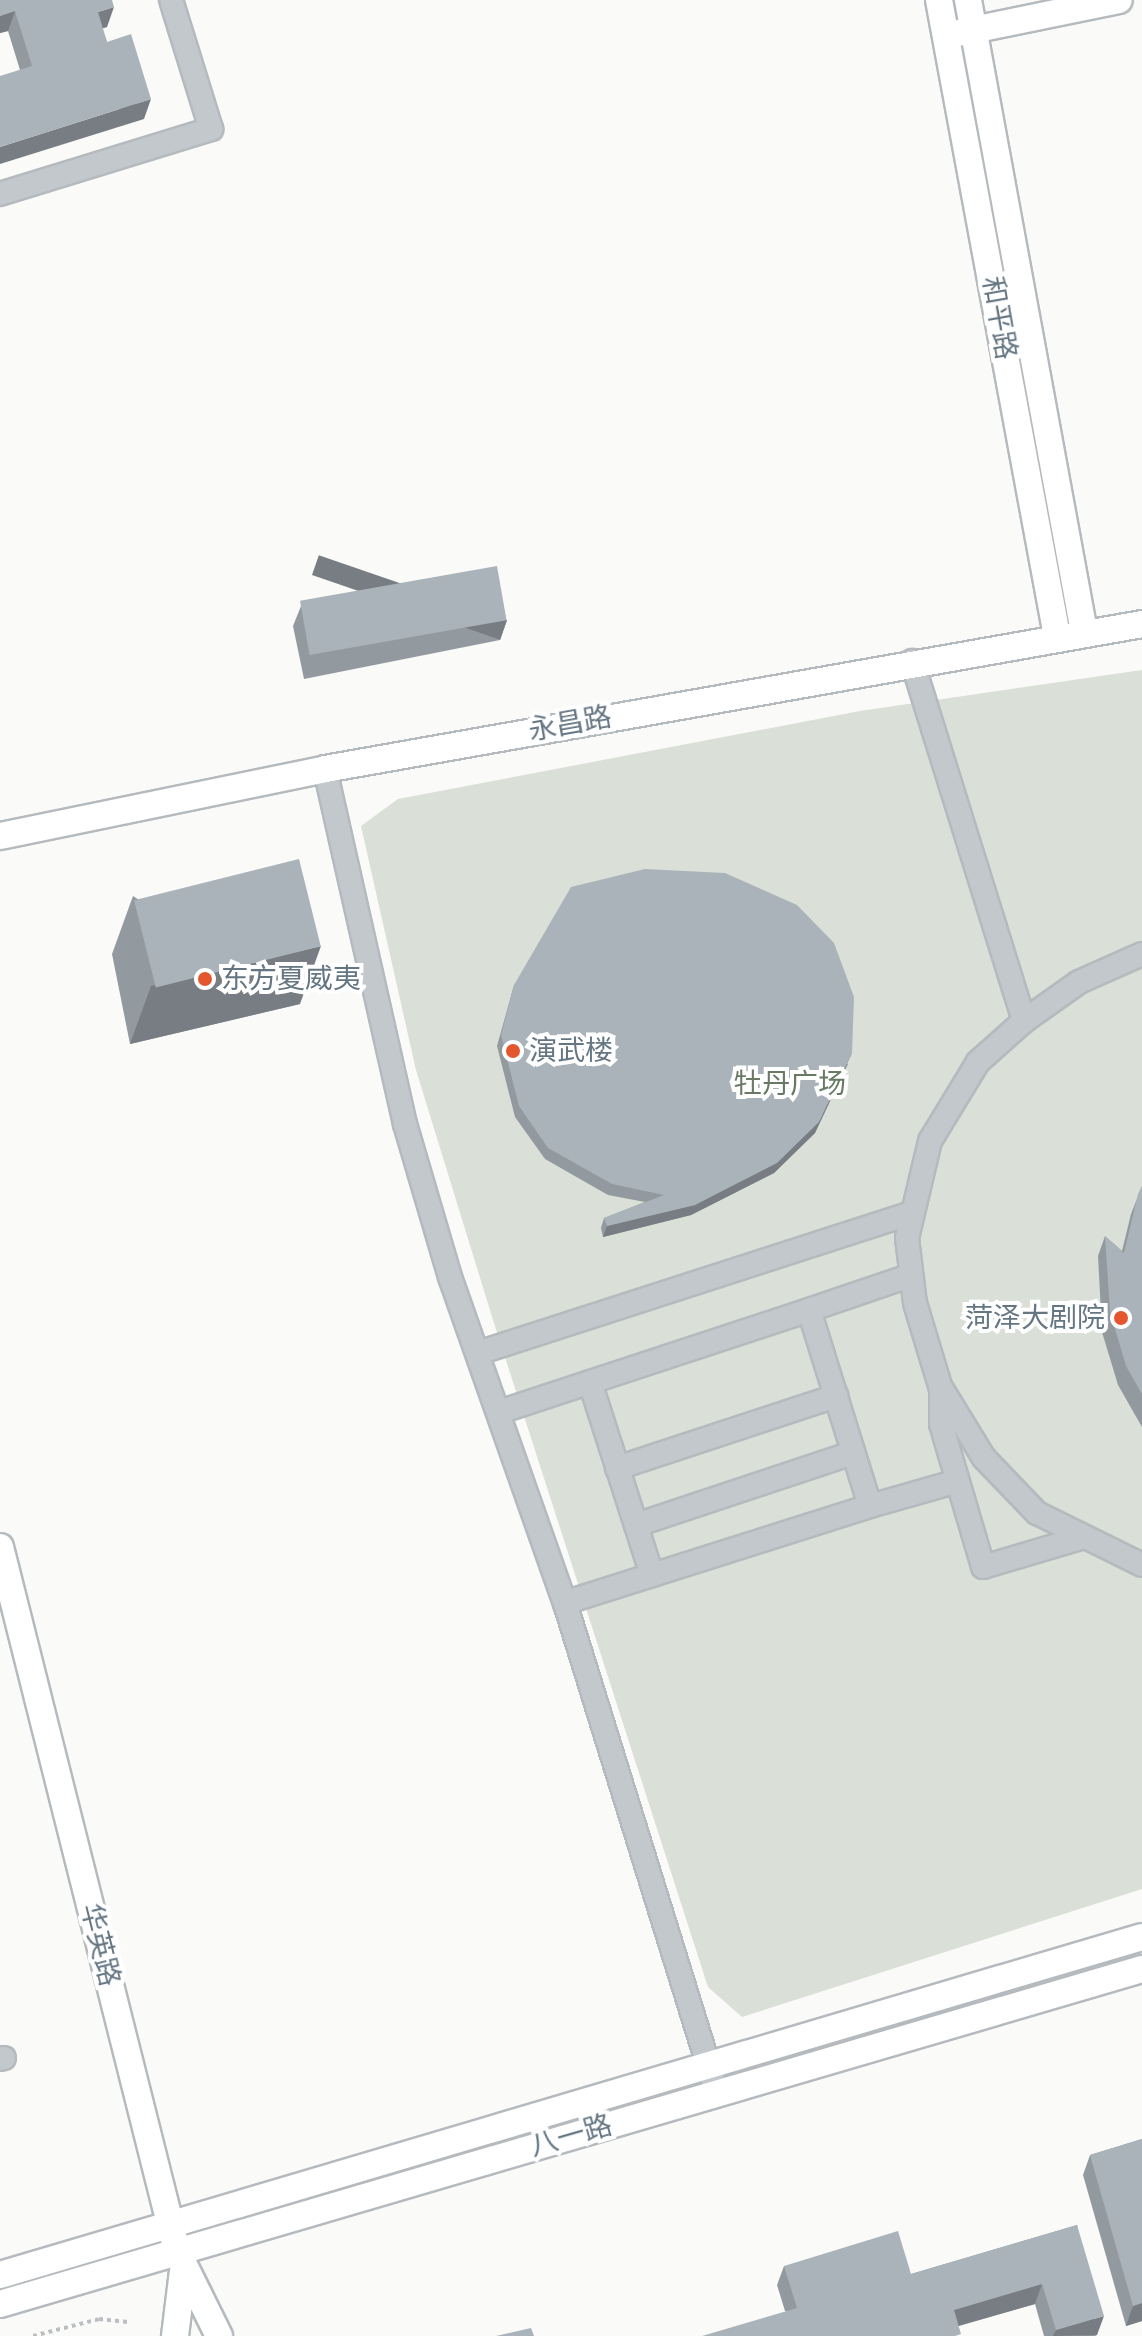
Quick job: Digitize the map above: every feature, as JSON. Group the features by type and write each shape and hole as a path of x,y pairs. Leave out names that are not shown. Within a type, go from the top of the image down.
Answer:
{"main road":[{"name":"和平路","path":"939,0 1057,636"},
{"name":"和平路","path":"968,0 1084,632"},
{"path":"947,35 1119,0"},
{"name":"永昌路","path":"0,836 325,769 912,661 1142,624"},
{"name":"华英路","path":"0,1547 180,2261 219,2336"},
{"path":"0,2275 1142,1937"},
{"name":"八一路","path":"0,2304 180,2261 717,2093 1142,1969"},
{"path":"175,2336 180,2261"}],"street":[{"path":"0,194 211,129 171,0"},
{"path":"912,661 1024,1021"},
{"path":"325,769 405,1124 478,1353 565,1603 717,2093"},
{"path":"1081,1538 983,1567 941,1424 940,1386 909,1276 912,1213 949,1100 1024,1021 1079,982 1142,954"},
{"path":"478,1353 912,1213"},
{"path":"499,1412 909,1276"},
{"path":"809,1310 870,1506"},
{"path":"590,1382 652,1575"},
{"path":"940,1386 984,1458 1037,1513 1081,1538 1142,1565"},
{"path":"617,1468 836,1396"},
{"path":"636,1525 853,1453"},
{"path":"565,1603 958,1481"}],"path":[{"path":"33,2336 99,2319 128,2322"}],"green space":[{"name":"牡丹广场","path":"1142,670 1142,1889 742,2017 708,1987 493,1320 416,1070 361,826 398,799 860,711"}],"building":[{"path":"0,0 112,0 114,7 98,12 107,42 131,34 151,99 0,147 0,76 32,66 15,11 0,16"},
{"path":"497,566 507,620 310,655 300,601"},
{"path":"299,859 321,946 156,987 134,900"},
{"path":"645,869 725,873 797,905 834,943 854,997 852,1053 819,1122 777,1163 695,1205 607,1226 604,1218 664,1195 612,1184 548,1148 519,1106 501,1035 514,985 571,887"},
{"name":"菏泽大剧院","path":"1142,1186 1142,1394 1126,1366 1110,1312 1105,1236 1124,1253"},
{"path":"1142,2139 1142,2303 1133,2306 1090,2155"},
{"path":"1077,2225 1104,2316 1056,2330 1042,2284 954,2310 961,2334 955,2336 702,2336 797,2308 784,2266 898,2231 911,2274"},
{"path":"531,2328 534,2336 496,2336"}],"place":[{"name":"东方夏威夷","path":"205,979"},
{"name":"演武楼","path":"513,1051"},
{"name":"菏泽大剧院","path":"1121,1318"}]}
